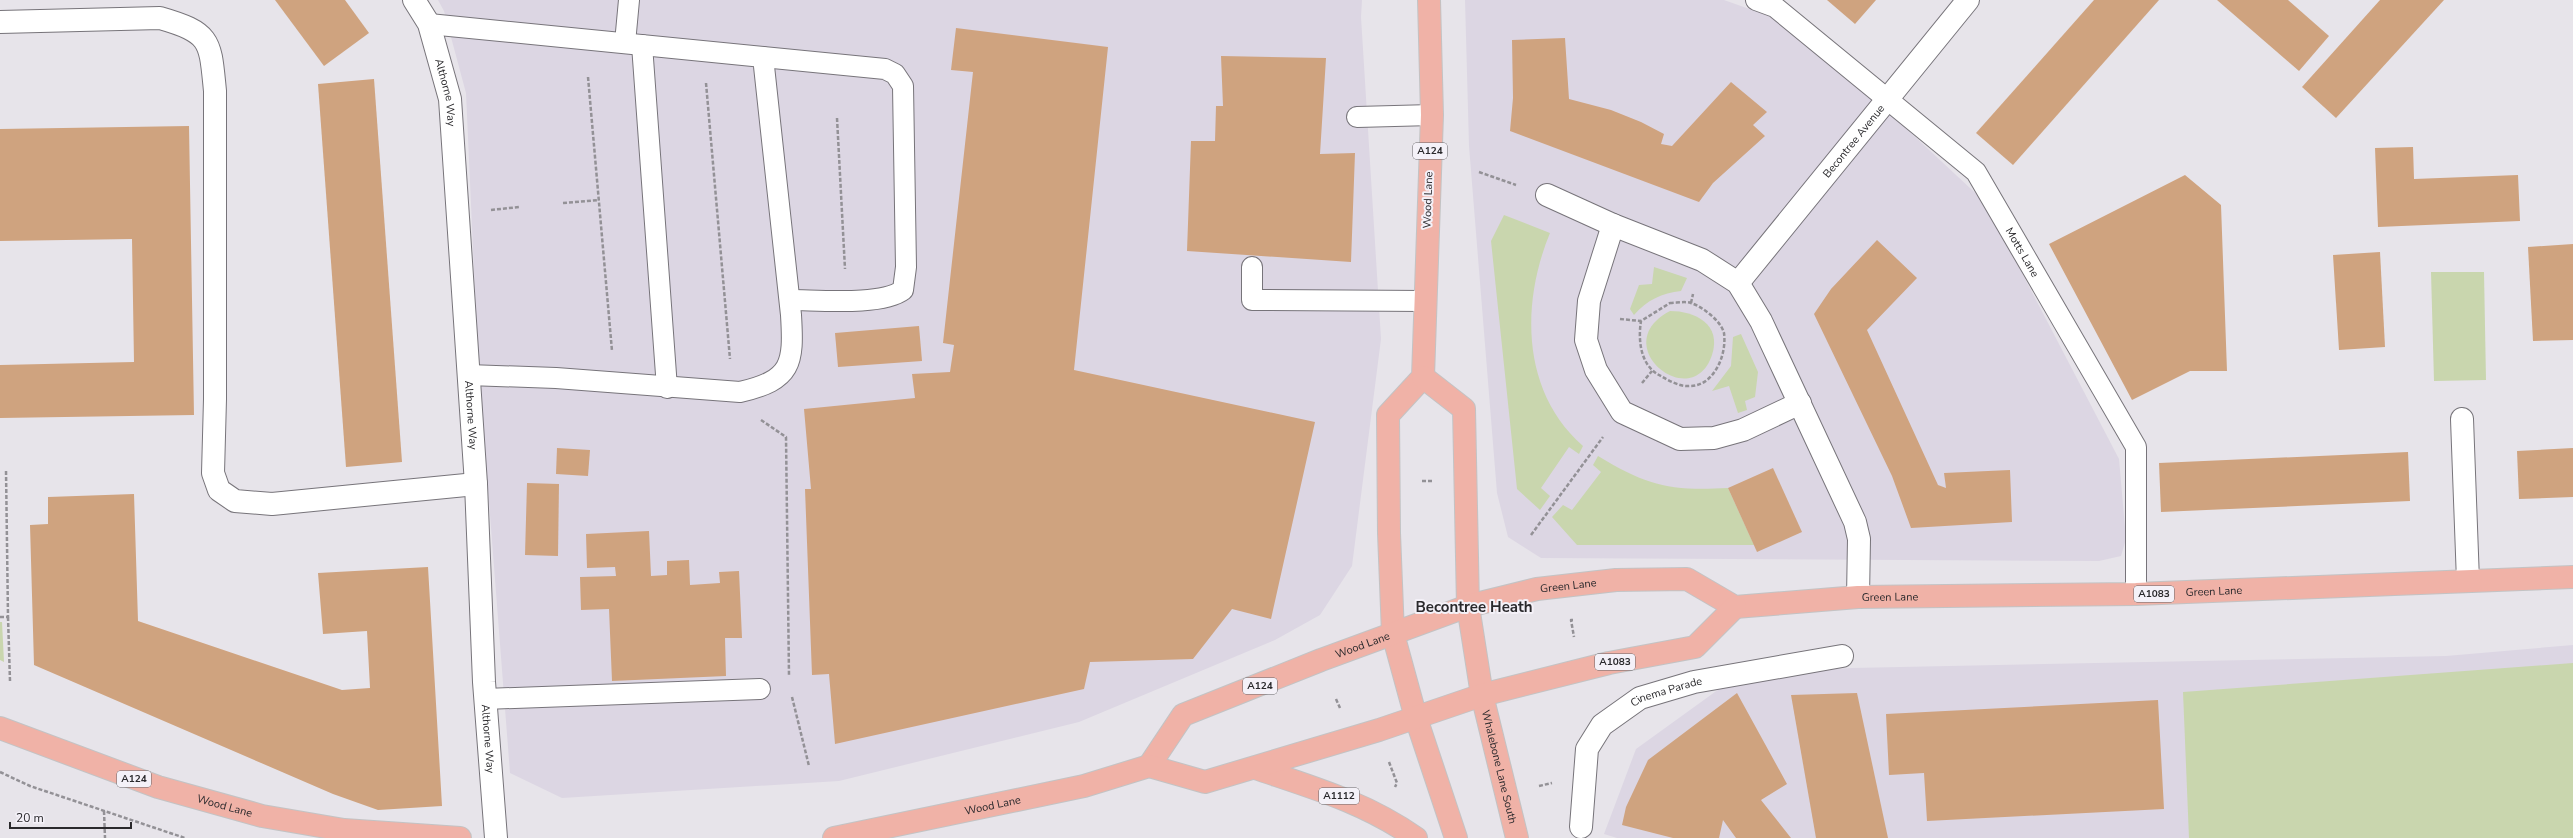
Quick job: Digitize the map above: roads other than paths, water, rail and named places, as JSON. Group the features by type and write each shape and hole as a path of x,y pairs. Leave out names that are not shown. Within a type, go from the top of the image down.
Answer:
{"main road":[{"name":"Wood Lane","path":"834,838 1084,786 1149,766 1183,715 1393,634 1389,533 1388,415 1423,377 1424,302 1432,115 1429,0"},
{"path":"1423,377 1464,409 1468,606"},
{"name":"Green Lane","path":"1393,634 1468,606 1537,589 1616,580 1687,579 1735,607 1858,597 2136,594 2573,577"},
{"name":"Whalebone Lane South","path":"1468,606 1482,695 1517,838"},
{"name":"A1083","path":"1482,695 1609,663 1695,647 1735,607"},
{"path":"1393,634 1416,718 1456,838"},
{"path":"1149,766 1205,782 1416,718 1482,695"},
{"name":"Wood Lane","path":"0,728 158,787 262,816 344,830 460,838"},
{"name":"A1112","path":"1254,768 1344,797 1383,816 1416,838"}],"street":[{"name":"Althorne Way","path":"414,0 429,24 450,100 476,484 485,699 496,838"},
{"name":"Becontree Avenue","path":"1738,282 1886,98 1968,0"},
{"path":"0,22 160,18 182,25 201,36 211,48 215,91 215,399 213,473 219,490 235,501 272,504 476,484"},
{"path":"1547,195 1612,225 1702,260 1738,282 1761,321 1855,522 1859,539 1858,597"},
{"path":"1612,225 1589,301 1586,340 1596,370 1622,412 1680,438 1714,438 1743,430 1800,403"},
{"path":"2462,420 2468,581"},
{"name":"Cinema Parade","path":"1581,827 1587,749 1602,725 1640,698 1694,682 1842,656"}],"lane":[{"path":"629,0 667,388"},
{"name":"Motts Lane","path":"1756,0 1775,7 1976,172 2136,447 2136,594"},
{"path":"429,24 885,69 895,74 903,86 906,267 903,290 895,296 876,300 790,300"},
{"path":"468,375 556,378 667,388 740,392 761,387 784,373 793,349 790,300 763,57"},
{"path":"1357,117 1432,115"},
{"path":"1252,267 1252,300 1424,302"},
{"path":"485,699 760,689"}],"district":[{"name":"Becontree Heath","path":"1474,607"}]}
